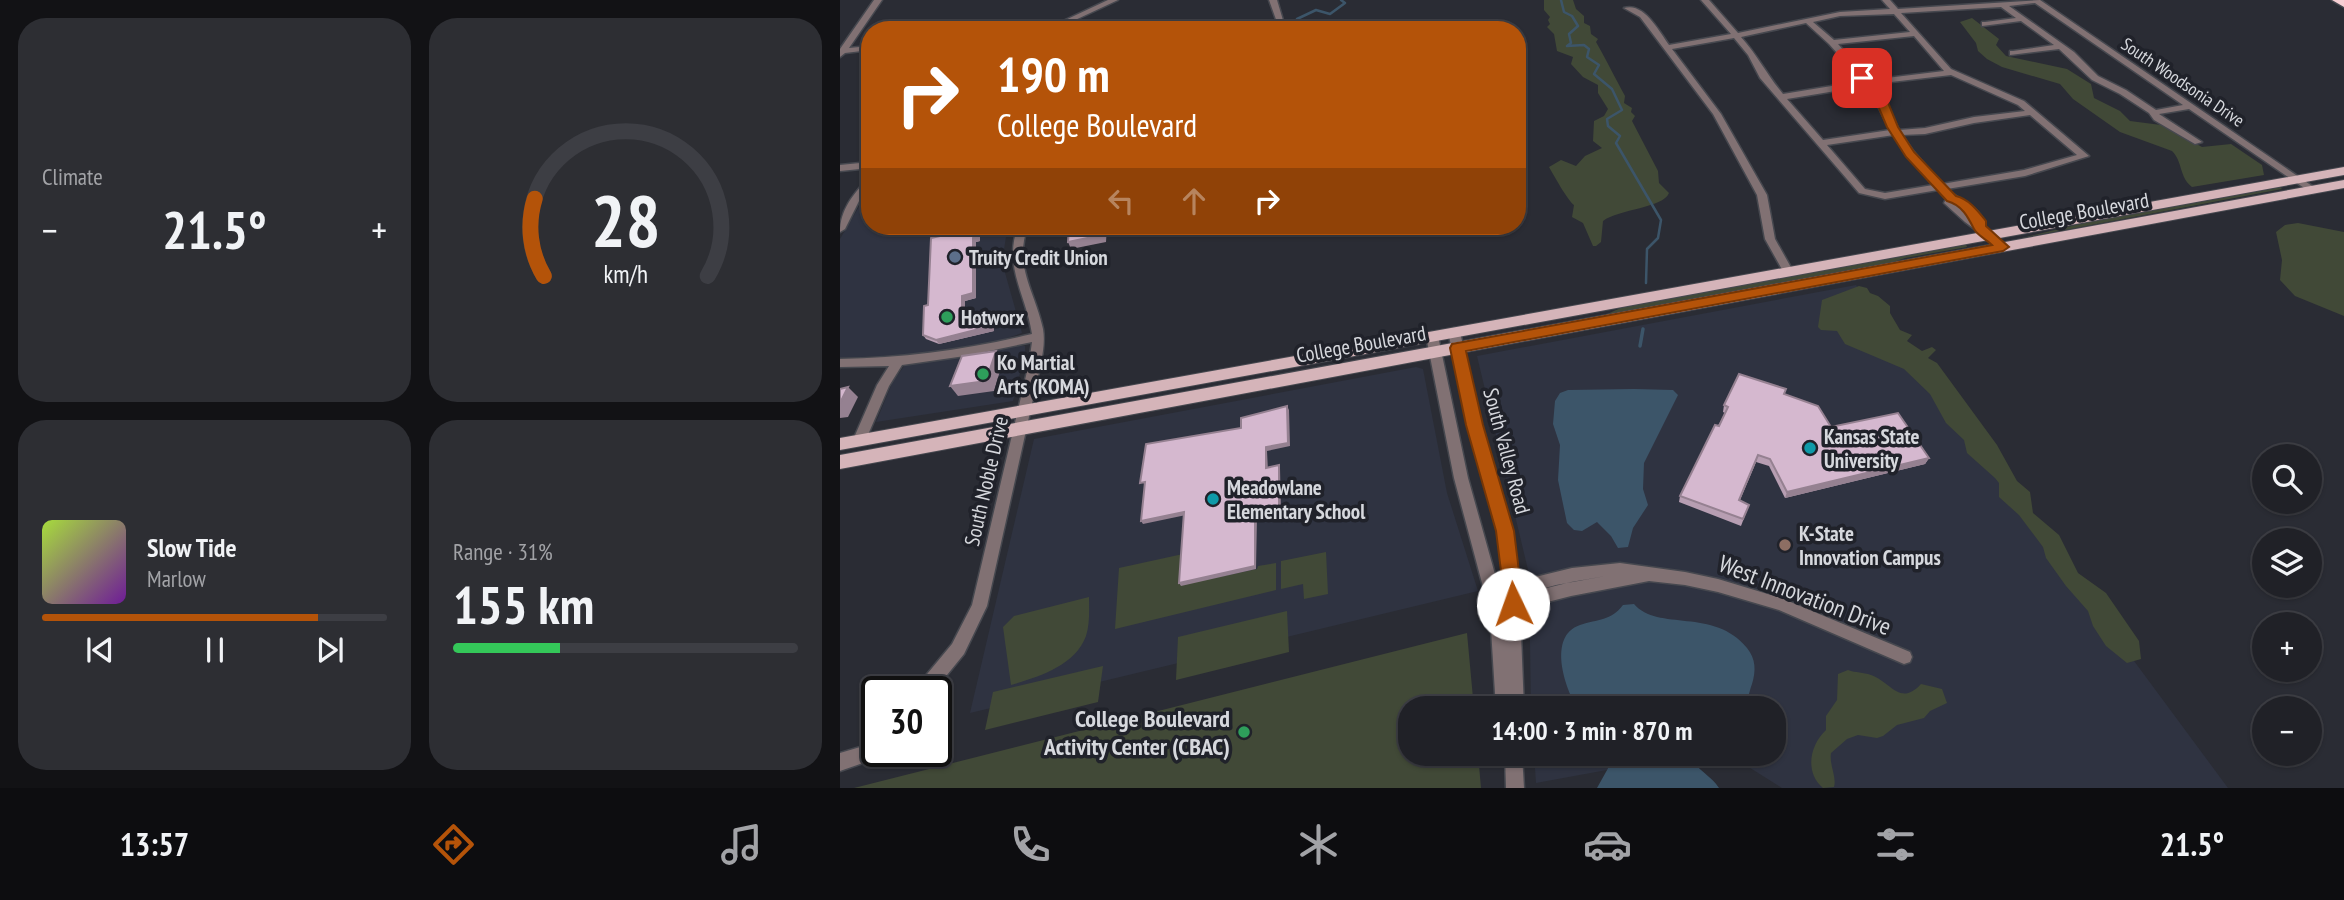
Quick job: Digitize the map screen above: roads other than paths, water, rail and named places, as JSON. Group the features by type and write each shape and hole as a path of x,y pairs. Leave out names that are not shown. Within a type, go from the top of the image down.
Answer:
{"highway":[{"path":"2338,0 2344,4"}],"main road":[{"name":"College Boulevard","path":"1455,340 1984,231 2344,171"},
{"name":"College Boulevard","path":"840,462 1022,420 1433,344 2003,247 2344,184"},
{"name":"College Boulevard","path":"840,444 1022,420"}],"street":[{"path":"863,21 878,0"},
{"path":"1070,21 1114,0"},
{"path":"1273,0 1281,21"},
{"path":"1704,0 1736,36 1781,97 1862,191 1869,194 1885,196 2025,173 2084,156 2033,112 2005,94 1951,73 1937,61 1886,0"},
{"path":"1668,47 1839,14 2036,0"},
{"name":"South Woodsonia Drive","path":"2036,0 2313,190"},
{"path":"2002,4 2071,54 2095,78 2123,92 2157,118 2198,142"},
{"path":"1628,8 1643,15 1717,114 1762,195 1770,239 1788,271"},
{"path":"1985,24 2022,19"},
{"path":"1806,20 1832,42 1881,100 1896,133 1910,154 1951,199 1949,202 1968,223 1984,231 2003,247"},
{"path":"842,49 861,23"},
{"path":"1832,42 1915,34"},
{"path":"842,49 861,44"},
{"path":"2013,53 2059,47"},
{"path":"842,49 861,48"},
{"path":"1781,97 1951,73"},
{"path":"2153,113 2191,106"},
{"path":"1821,143 1925,131 1974,120 2033,112"},
{"path":"840,168 861,166"},
{"path":"840,229 861,192"},
{"name":"South Noble Drive","path":"936,676 958,649 976,613 1035,363 1038,335 1017,264 1019,235"},
{"path":"840,363 898,361 990,348 1038,335"},
{"name":"South Valley Road","path":"1455,340 1475,425 1505,531 1513,597 1516,696"},
{"path":"1433,344 1461,478 1495,600 1503,696"},
{"path":"859,440 883,385 898,361"},
{"name":"West Innovation Drive","path":"1495,600 1622,582 1648,575 1674,575 1736,588 1904,657"},
{"path":"840,762 861,755"},
{"path":"1514,766 1515,788"}],"waterway":[{"path":"1297,19 1316,10 1330,14 1345,3 1341,0"},
{"path":"1561,0 1564,12 1572,16 1578,26 1569,34 1571,43 1567,46 1584,45 1589,49 1587,57 1599,65 1594,74 1612,89 1622,110 1607,119 1608,126 1620,136 1616,143 1661,220 1658,238 1647,249 1646,283"},
{"path":"1640,346 1643,329"}],"place":[{"name":"Truity Credit Union","path":"955,257"},
{"name":"Hotworx","path":"947,317"},
{"name":"Ko Martial Arts (KOMA)","path":"983,374"},
{"name":"Kansas State University","path":"1810,448"},
{"name":"Meadowlane Elementary School","path":"1213,499"},
{"name":"K-State Innovation Campus","path":"1785,545"},
{"name":"College Boulevard Activity Center (CBAC)","path":"1244,732"}]}
